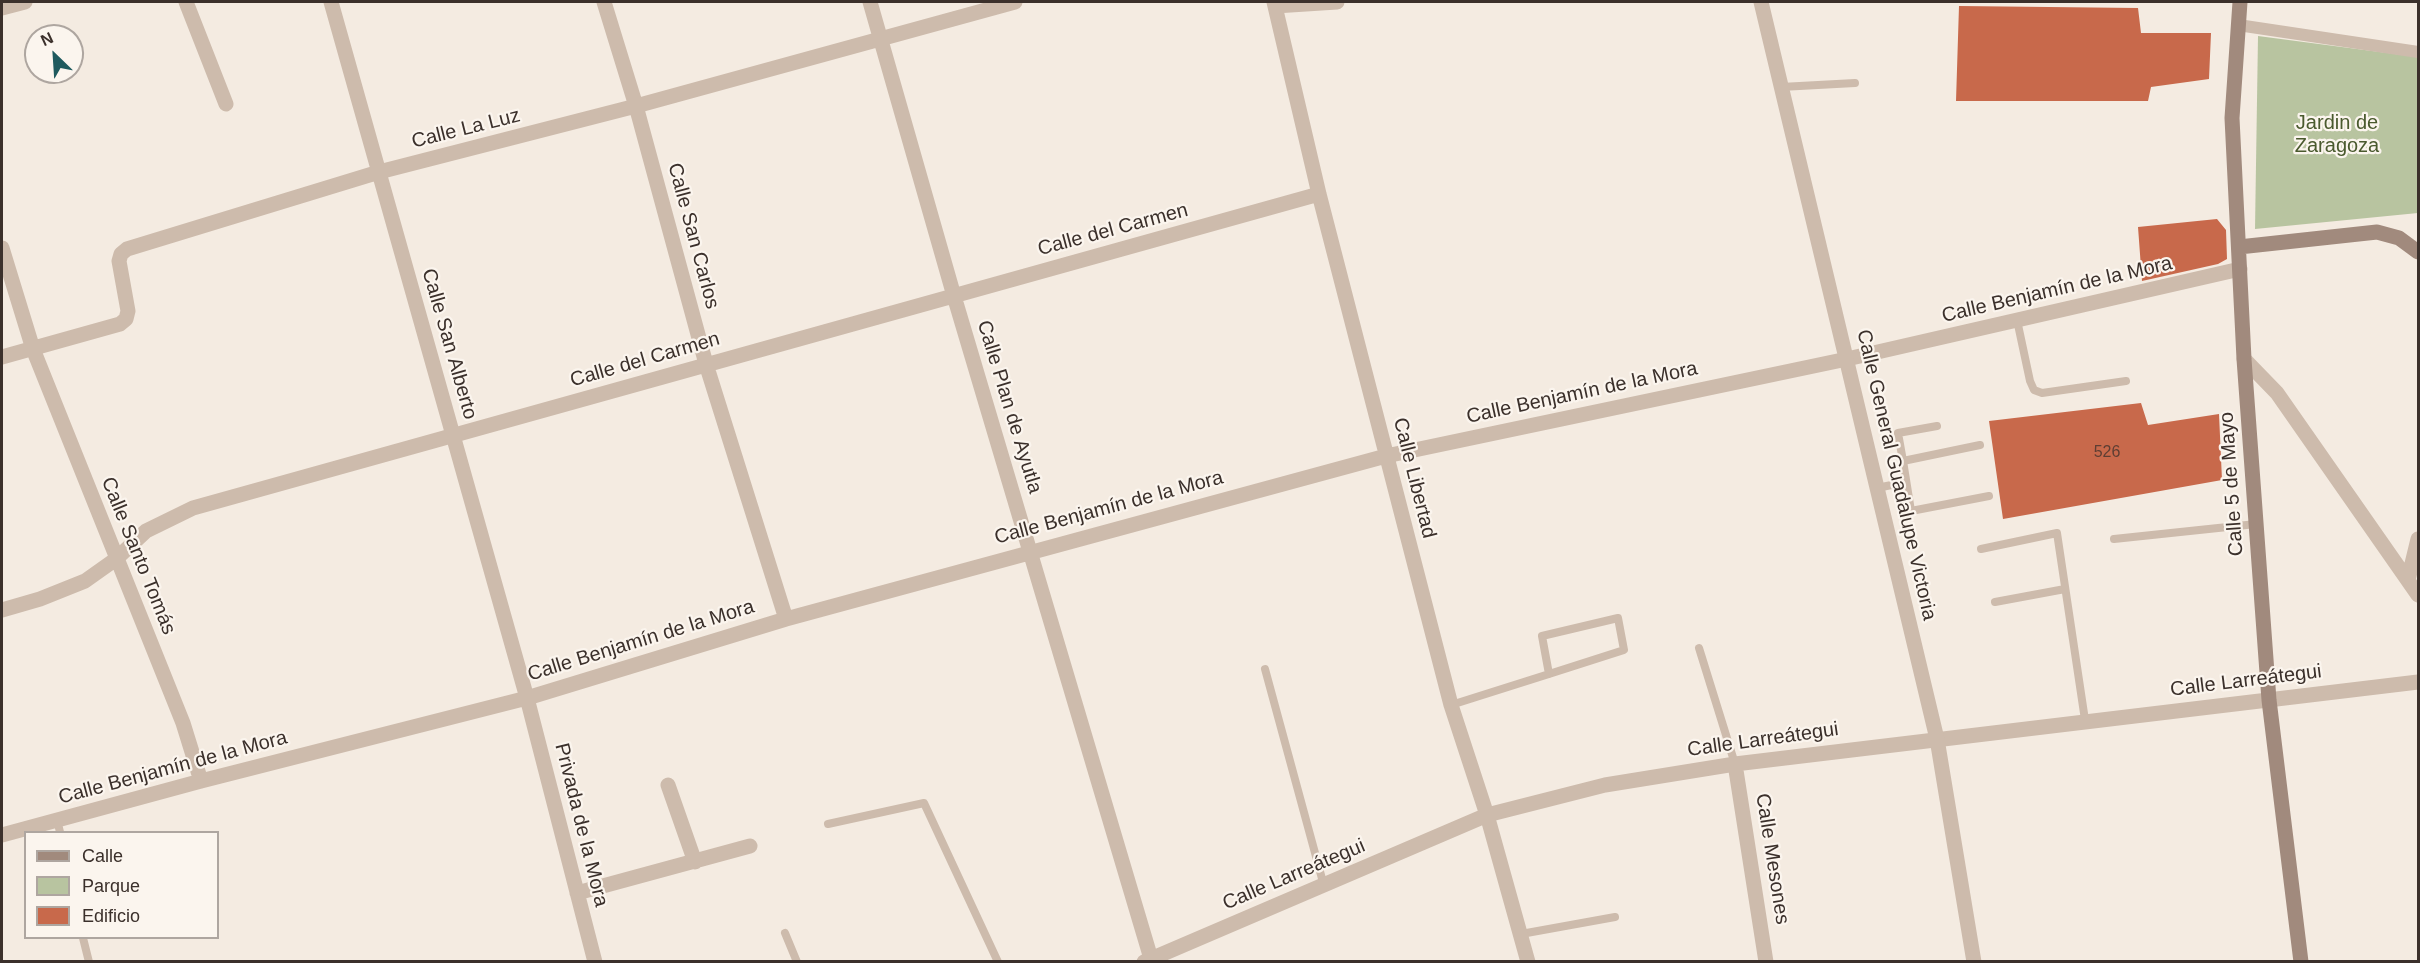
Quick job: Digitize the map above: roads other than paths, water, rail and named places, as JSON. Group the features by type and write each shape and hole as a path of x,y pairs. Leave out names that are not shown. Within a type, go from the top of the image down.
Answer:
{"main road":[{"name":"Calle 5 de Mayo","path":"2240,2 2232,118 2244,359 2269,700 2301,962"},
{"path":"2239,247 2377,232 2399,238 2418,252"}],"street":[{"path":"2,8 25,2"},
{"path":"186,2 226,104"},
{"name":"Calle San Alberto","path":"331,2 527,698"},
{"name":"Calle San Carlos","path":"604,2 636,106 706,364 786,619"},
{"name":"Calle Plan de Ayutla","path":"870,2 1149,960"},
{"name":"Calle La Luz","path":"2,357 120,324 126,319 128,311 119,261 120,254 127,249 379,172 636,106 1015,2"},
{"path":"1275,4 1337,2"},
{"name":"Calle General Guadalupe Victoria","path":"1761,2 1937,739 1974,962"},
{"name":"Calle Libertad","path":"1275,4 1319,194 1451,705 1487,815 1528,962"},
{"path":"2238,25 2418,52"},
{"name":"Calle del Carmen","path":"2,610 40,599 85,581 116,559 147,531 193,508 1319,194"},
{"name":"Calle Santo Tomás","path":"2,248 33,349 183,723 201,780"},
{"name":"Calle Benjamín de la Mora","path":"27,831 58,826 201,780 527,698 786,619 1386,456 1847,359 2240,269"},
{"path":"2244,359 2277,393 2418,595"},
{"path":"2408,580 2418,539"},
{"name":"Calle Larreátegui","path":"1149,960 1487,815 1605,785 1735,764 2085,720 2418,682"},
{"name":"Privada de la Mora","path":"527,698 595,962"},
{"name":"Calle Mesones","path":"1735,764 1766,962"},
{"path":"668,785 695,862"},
{"name":"Calle Benjamín de la Mora","path":"2,835 24,831"},
{"path":"577,894 750,846"}],"lane":[{"path":"1781,87 1855,83"},
{"path":"2017,320 2034,390 2042,393 2126,381"},
{"path":"1937,426 1898,433 1911,511 1989,496"},
{"path":"1903,461 1980,445"},
{"path":"1877,488 1906,482"},
{"path":"2114,539 2256,524"},
{"path":"1981,549 2057,533 2085,720"},
{"path":"1995,602 2065,590"},
{"path":"1451,705 1549,674 1624,650 1618,618 1542,636 1549,674"},
{"path":"1699,648 1735,764"},
{"path":"1265,669 1324,886"},
{"path":"828,824 924,803 998,962"},
{"path":"1521,934 1615,917"},
{"path":"786,933 797,962"},
{"path":"83,939 89,962"}],"park label":[{"name":"Jardin de Zaragoza","path":"2337,134"}]}
